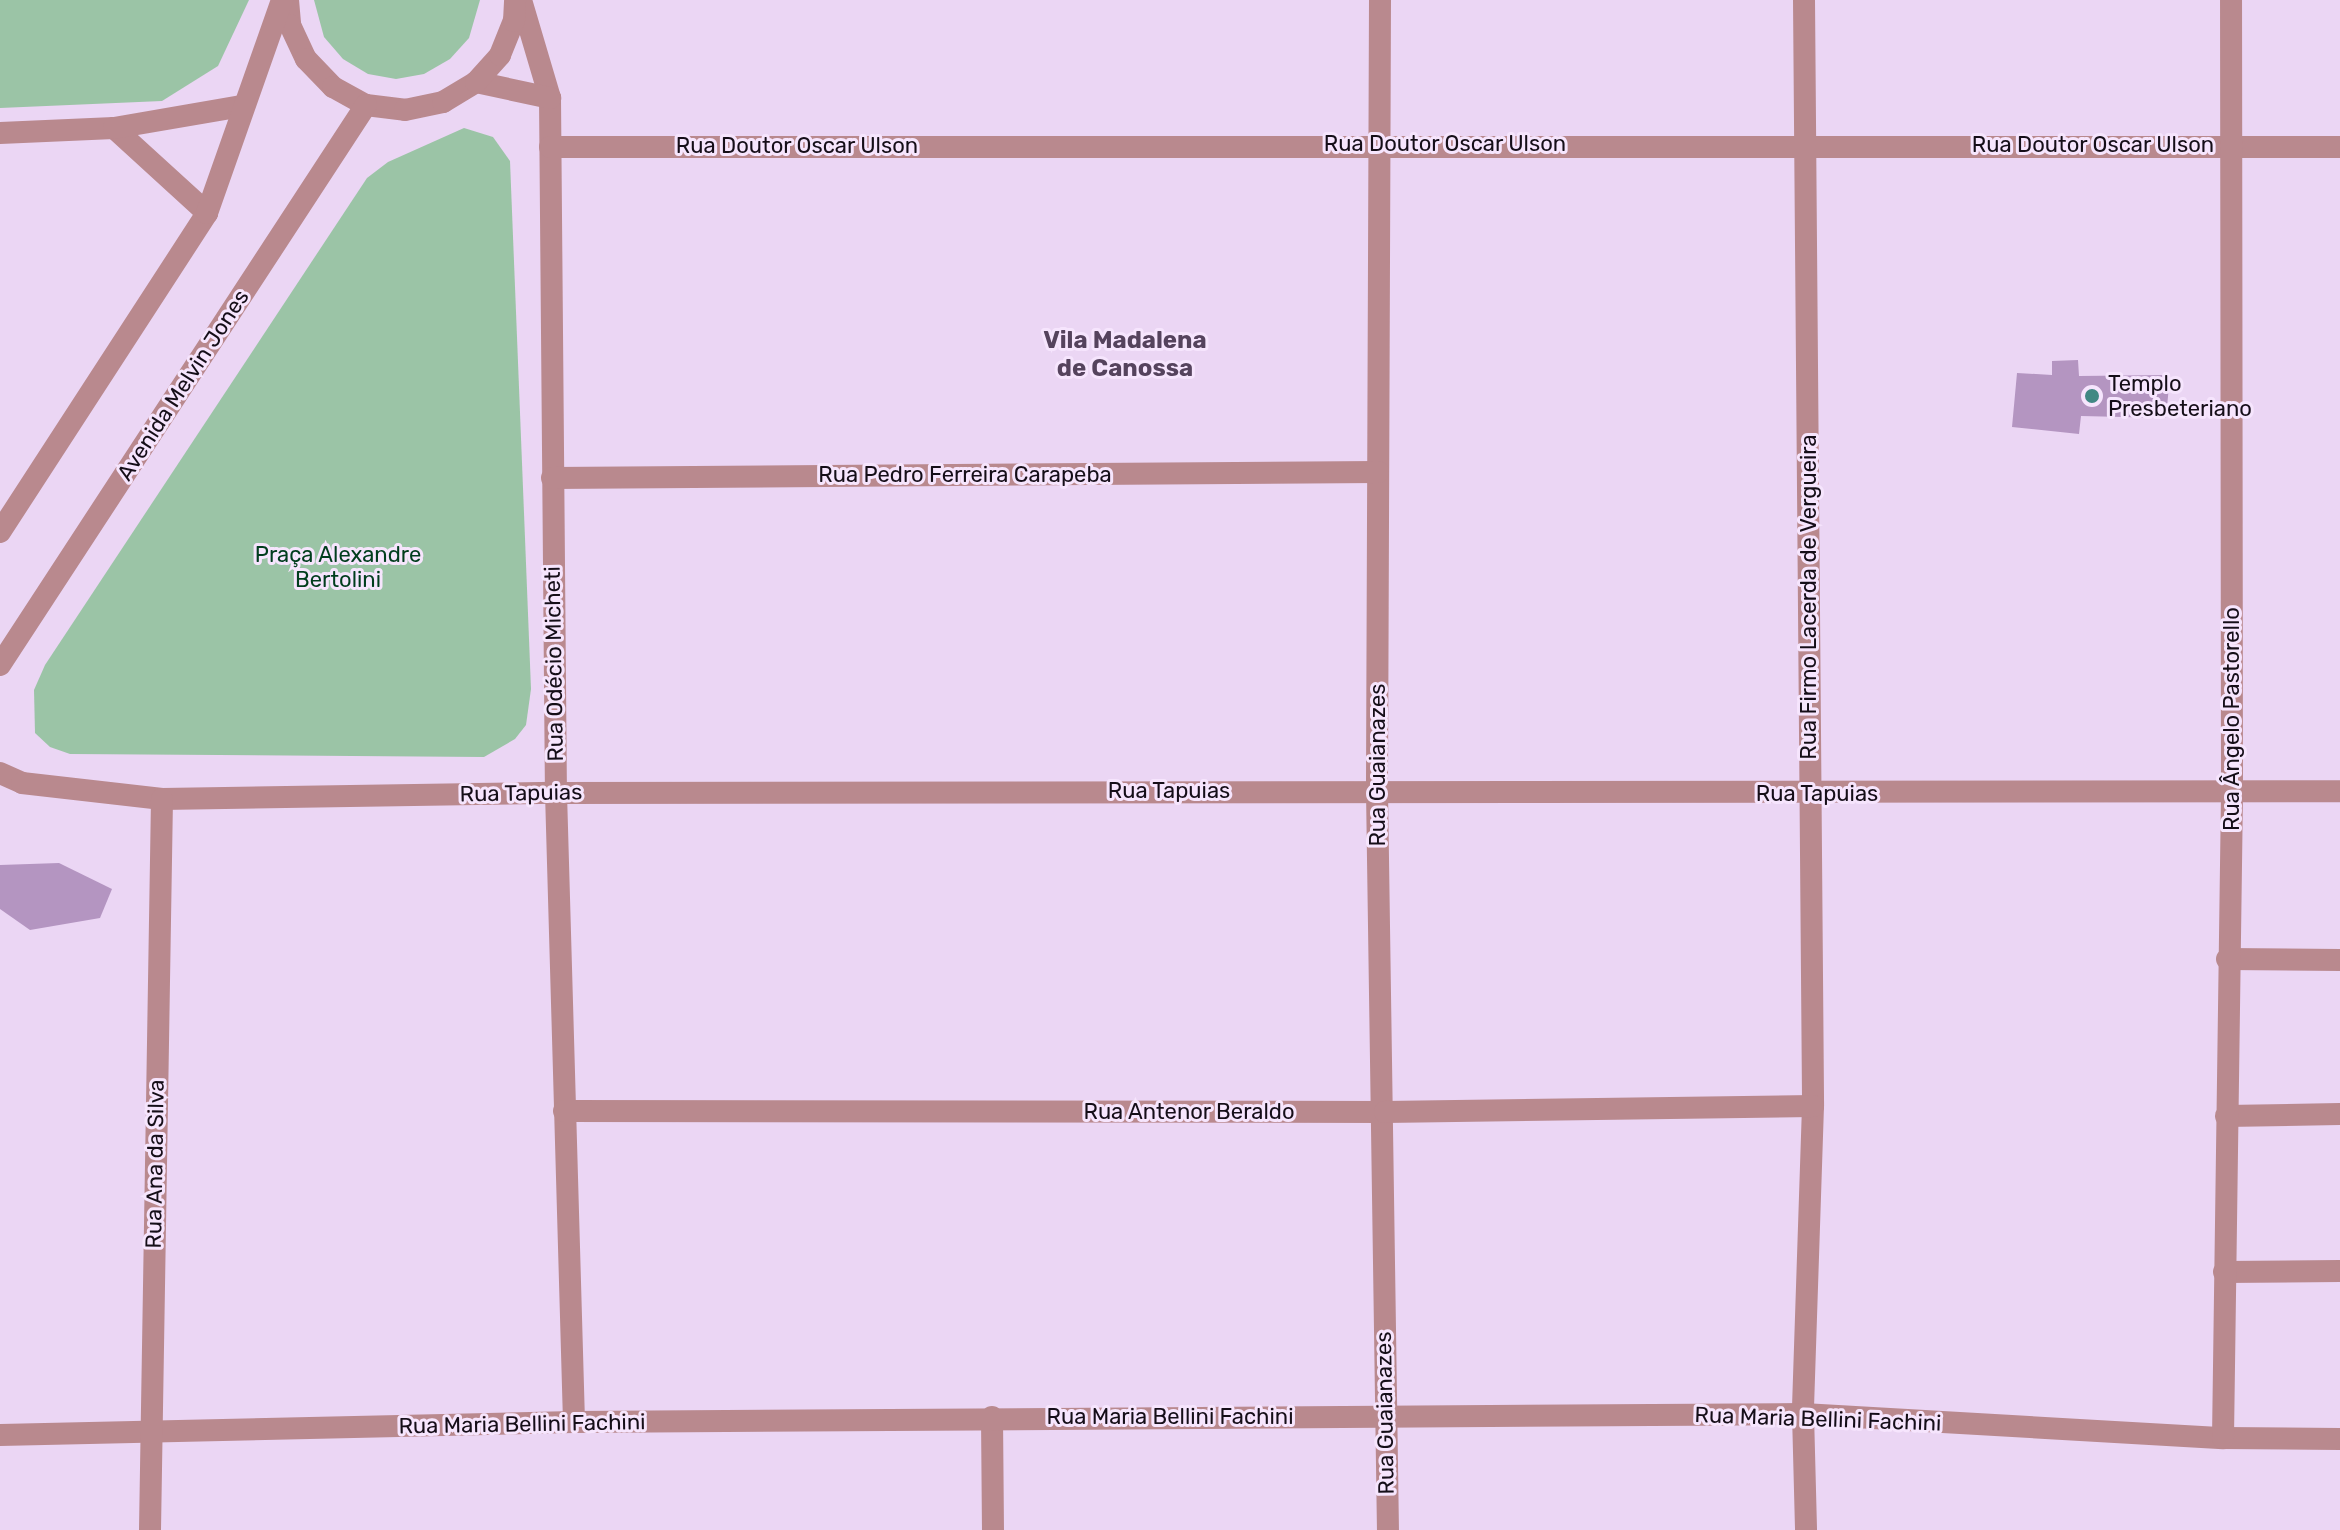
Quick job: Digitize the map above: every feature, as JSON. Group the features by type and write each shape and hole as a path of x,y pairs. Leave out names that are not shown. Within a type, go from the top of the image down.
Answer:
{"street":[{"path":"0,532 207,213 241,106 282,0"},
{"path":"288,0 290,25 306,59 333,87 366,105 405,110 443,102 476,82 500,55 514,21 518,0"},
{"name":"Rua Odécio Micheti","path":"518,0 550,98 556,793 574,1422"},
{"name":"Rua Guaianazes","path":"1380,0 1382,144 1377,791 1385,1112 1383,1416 1388,1530"},
{"name":"Rua Firmo Lacerda de Vergueira","path":"1804,0 1813,1106 1803,1414 1806,1530"},
{"name":"Rua Ângelo Pastorello","path":"2223,1438 2227,959 2232,793 2231,0"},
{"path":"476,82 550,98"},
{"name":"Avenida Melvin Jones","path":"0,665 366,105"},
{"path":"0,133 114,128 241,106"},
{"path":"114,128 207,213"},
{"name":"Rua Doutor Oscar Ulson","path":"550,147 1805,143 2340,147"},
{"name":"Rua Pedro Ferreira Carapeba","path":"552,478 1378,472"},
{"name":"Rua Tapuias","path":"0,773 22,783 162,799 556,793 1377,791 1810,795 2340,791"},
{"name":"Rua Ana da Silva","path":"150,1530 162,799"},
{"path":"2227,959 2340,960"},
{"name":"Rua Antenor Beraldo","path":"564,1111 1385,1112 1813,1106"},
{"path":"2226,1116 2340,1114"},
{"path":"2224,1272 2340,1271"},
{"name":"Rua Maria Bellini Fachini","path":"0,1435 574,1422 992,1417 1803,1414 2223,1438 2340,1439"},
{"path":"992,1417 993,1530"}],"green space":[{"path":"0,0 249,0 218,66 162,101 0,108"},
{"path":"314,0 480,0 469,38 450,59 424,74 396,79 368,74 343,59 324,37"},
{"name":"Praça Alexandre Bertolini","path":"464,128 493,137 510,161 531,689 526,725 515,739 484,757 70,754 50,747 35,733 34,690 45,665 367,178 388,162"}],"building":[{"name":"Templo Presbeteriano","path":"2078,360 2079,376 2170,375 2166,418 2081,416 2079,434 2012,427 2017,373 2052,375 2052,361"},
{"path":"59,863 112,889 100,918 30,930 0,909 0,865"}],"place":[{"name":"Templo Presbeteriano","path":"2092,396"}],"district":[{"name":"Vila Madalena de Canossa","path":"1125,355"}]}
